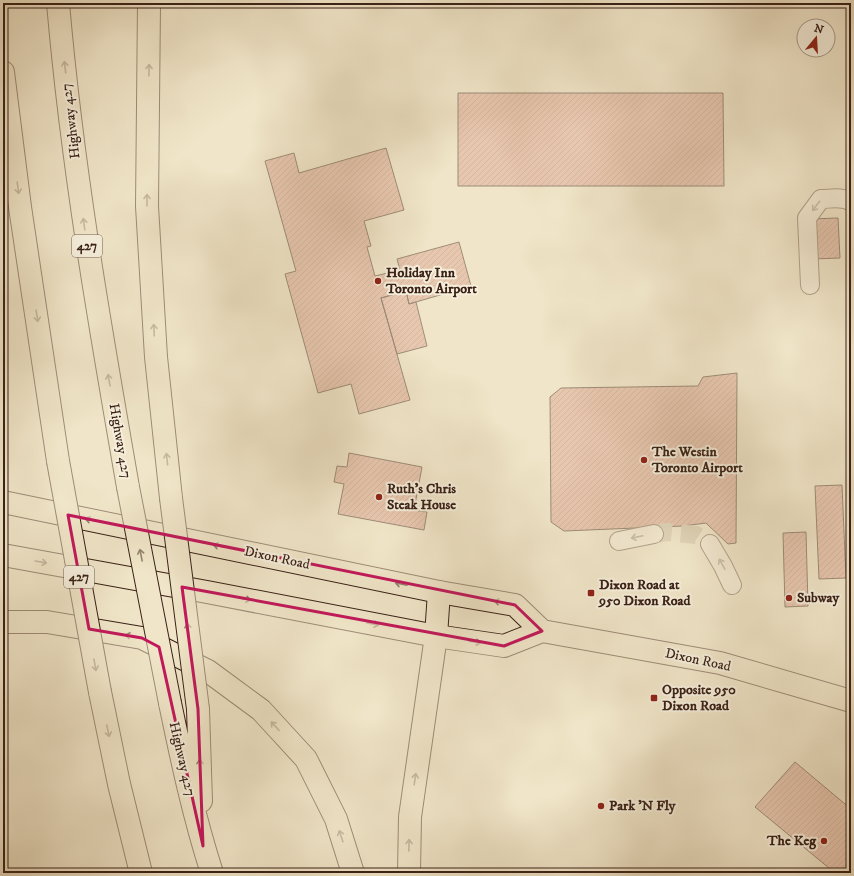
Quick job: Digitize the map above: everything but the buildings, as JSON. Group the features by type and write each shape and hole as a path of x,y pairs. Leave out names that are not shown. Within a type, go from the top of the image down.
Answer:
{"main road":[{"name":"Highway 427","path":"58,3 78,179 89,256 128,488 184,773 203,846 212,873"},
{"path":"149,3 147,206 156,356 171,498 198,709 203,846"},
{"name":"427","path":"3,72 20,207 58,461 100,692 119,784 141,873"},
{"name":"Dixon Road","path":"3,502 439,592 515,605 542,631 720,663 851,701"},
{"path":"3,555 436,636 504,646 542,631"},
{"path":"409,873 410,817 436,636 439,592"},
{"path":"3,622 47,622 142,638 208,671 261,710 306,759 336,820 353,873"}],"lane":[{"path":"810,285 807,218 821,199 848,199 851,202"},
{"path":"619,541 654,534"},
{"path":"710,544 732,585"}],"highlighted area":[{"path":"68,515 515,605 542,631 504,646 182,587 198,709 203,846 159,647 142,638 89,629"}],"tunnel":[{"path":"654,534 667,532 696,535 710,544"}],"place":[{"name":"Holiday Inn Toronto Airport","path":"378,281"},
{"name":"The Westin Toronto Airport","path":"644,460"},
{"name":"Ruth's Chris Steak House","path":"379,497"},
{"name":"Dixon Road at 950 Dixon Road","path":"591,593"},
{"name":"Subway","path":"789,598"},
{"name":"Opposite 950 Dixon Road","path":"654,698"},
{"name":"Park 'N Fly","path":"601,806"},
{"name":"The Keg","path":"824,841"}]}
